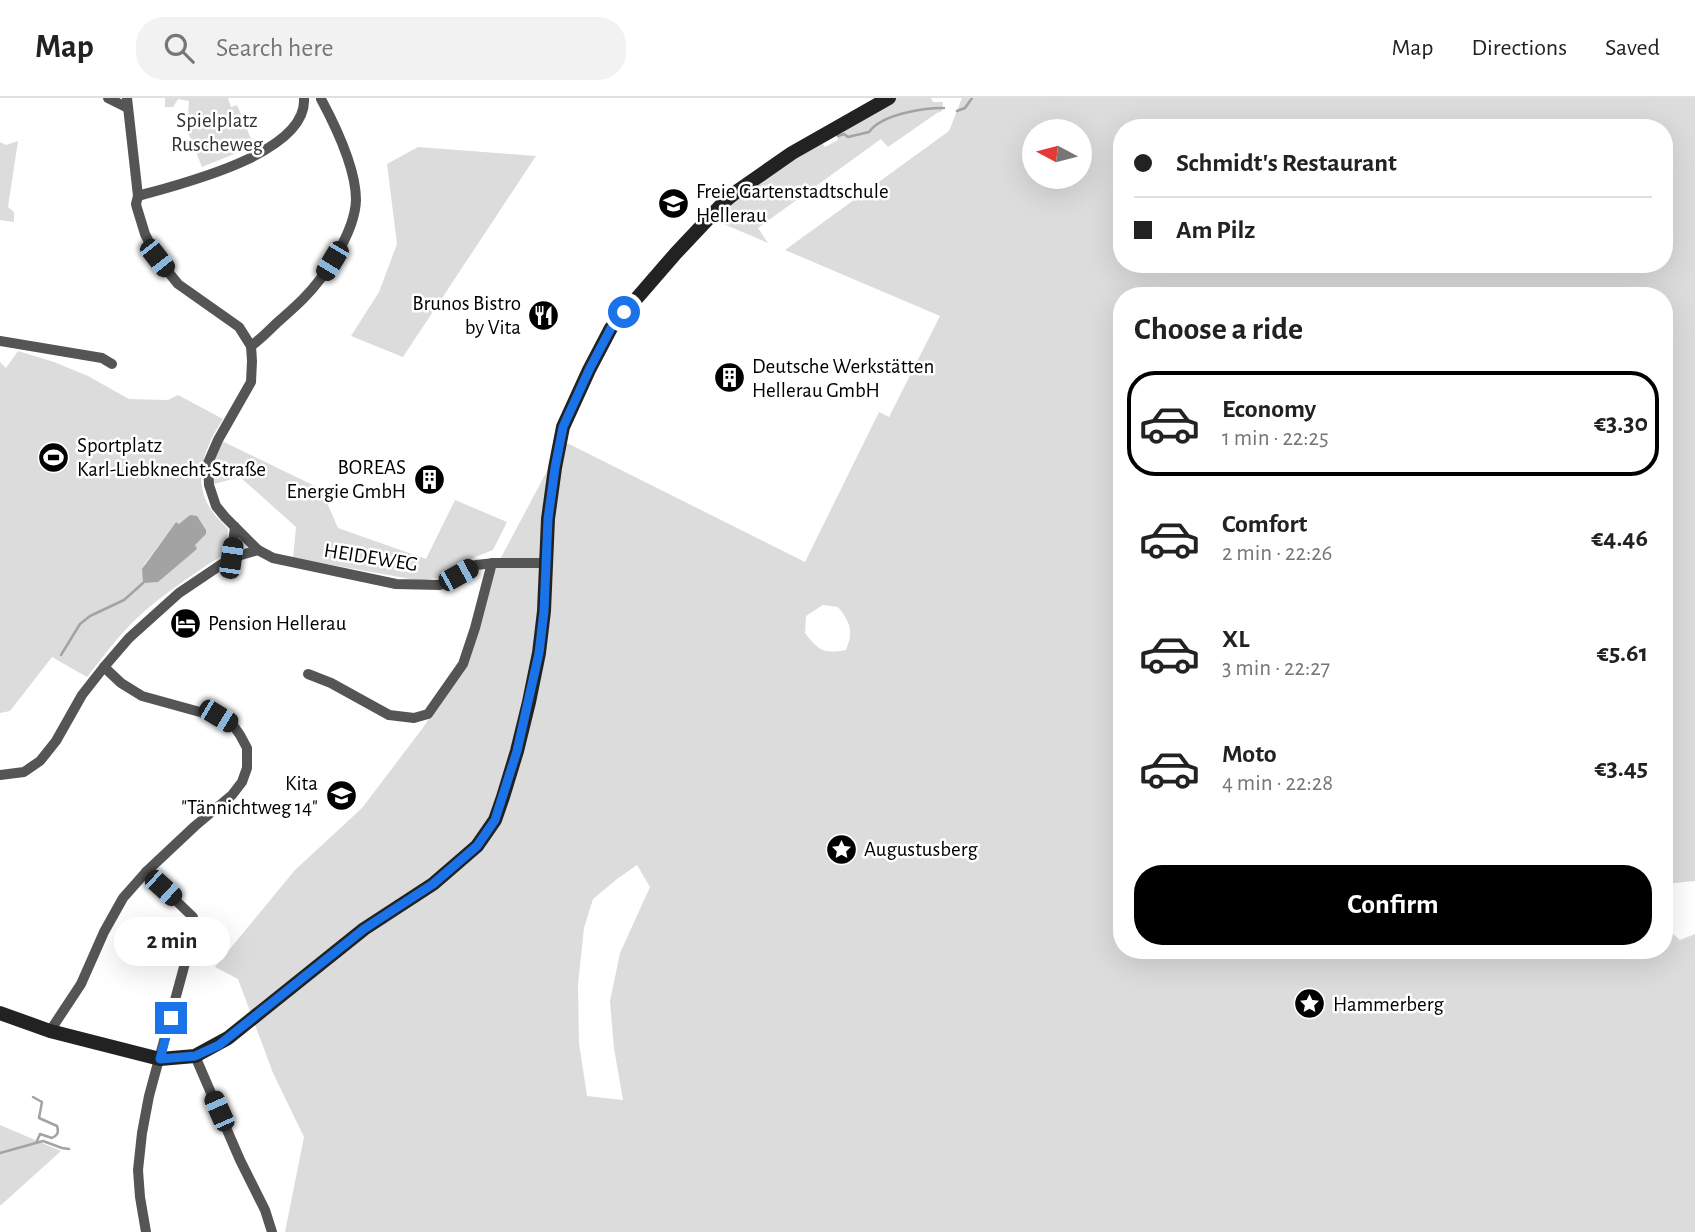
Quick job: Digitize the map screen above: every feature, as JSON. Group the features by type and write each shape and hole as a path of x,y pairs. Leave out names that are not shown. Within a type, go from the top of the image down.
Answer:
{"street":[{"path":"0,775 24,772 40,761 57,741 82,695 104,667 129,638 179,593 231,558 258,551 216,506 209,485 208,463 251,382 251,346 239,327 178,284 157,258 145,234 137,200 127,103 108,98"},
{"path":"137,200 261,153 296,126 302,116 304,99 322,98 350,164 356,195 352,220 324,273 305,297 251,346"},
{"path":"0,1013 50,1031 160,1059 195,1056 228,1038 364,929 433,884 477,846 495,820 526,715 540,643 548,519 563,427 611,328 725,201 792,153 889,98"},
{"path":"0,341 102,358 112,364"},
{"path":"231,558 235,527"},
{"name":"HEIDEWEG","path":"258,551 274,558 396,584 440,585 476,565 545,563"},
{"path":"308,674 331,683 388,715 414,718 428,714 463,664 492,563"},
{"path":"50,1031 82,984 103,932 123,898 146,872 232,795 242,782 247,768 247,748 233,725 218,716 142,696 121,683 104,667"},
{"path":"146,872 193,917 191,941 142,1133 138,1170 146,1232"},
{"path":"195,1056 265,1210 272,1232"}],"green space":[{"name":"Spielplatz Ruscheweg","path":"165,98 228,98 231,107 237,105 254,146 202,167 187,130 189,101 178,99 173,107 165,107"},
{"path":"897,98 931,98 933,102 943,102 942,111 888,147 881,139 758,228 768,243 712,219 729,202 820,140 825,147 838,140 836,132"},
{"path":"962,98 1695,98 1695,881 1673,883 1673,287 1113,287 1113,959 1673,959 1673,934 1680,940 1695,934 1695,1232 285,1232 304,1137 273,1073 238,979 215,967 295,870 362,808 422,729 465,665 496,567 563,441 805,562 879,412 889,417 940,316 785,250 949,131","holes":["823,605 838,607 850,627 846,650 822,650 805,633 806,616","637,865 650,887 620,953 610,1001 614,1048 623,1100 587,1096 579,1043 578,985 584,928 593,899"]},
{"path":"18,141 8,207 14,212 14,222 0,220 0,142 6,145"},
{"path":"418,147 536,156 403,357 351,336 379,292 397,244 387,164"},
{"path":"18,351 88,376 129,399 168,400 178,395 223,419 206,451 201,474 204,497 228,529 226,553 169,592 137,618 87,677 52,657 10,711 0,713 0,362 6,368","holes":["176,522 197,549 166,573 144,565"]},
{"path":"222,441 321,489 338,528 426,559 455,500 507,522 493,550 470,559 446,576 422,581 293,558 296,527 240,477 214,484 212,465"},
{"path":"0,1125 61,1151 1,1205 0,1205"}],"shaded area":[{"path":"190,515 197,516 206,530 206,534 195,545 197,549 158,582 143,583 142,569 176,522 179,524"}],"waterway":[{"path":"957,111 965,108 972,98"},
{"path":"838,136 844,134 848,137 869,132 883,121 903,113 944,108"},
{"path":"61,655 80,624 90,616 124,600 143,583"},
{"path":"33,1097 42,1102 39,1118 57,1126 58,1130 52,1138 40,1134 37,1141"},
{"path":"0,1153 43,1141 69,1149"}],"place":[{"name":"Freie Gartenstadtschule Hellerau","path":"673,203"},
{"name":"Brunos Bistro by Vita","path":"544,315"},
{"name":"Deutsche Werkstätten Hellerau GmbH","path":"729,378"},
{"name":"Sportplatz Karl-Liebknecht-Straße","path":"54,457"},
{"name":"BOREAS Energie GmbH","path":"429,479"},
{"name":"Pension Hellerau","path":"185,623"},
{"name":"Kita \"Tännichtweg 14\"","path":"341,795"},
{"name":"Augustusberg","path":"841,849"},
{"name":"Hammerberg","path":"1310,1004"}],"route":[{"path":"171,1018 160,1059 195,1056 219,1045 364,929 433,884 477,846 495,820 517,751 539,653 544,611 548,519 563,427 611,328 624,312"}]}
